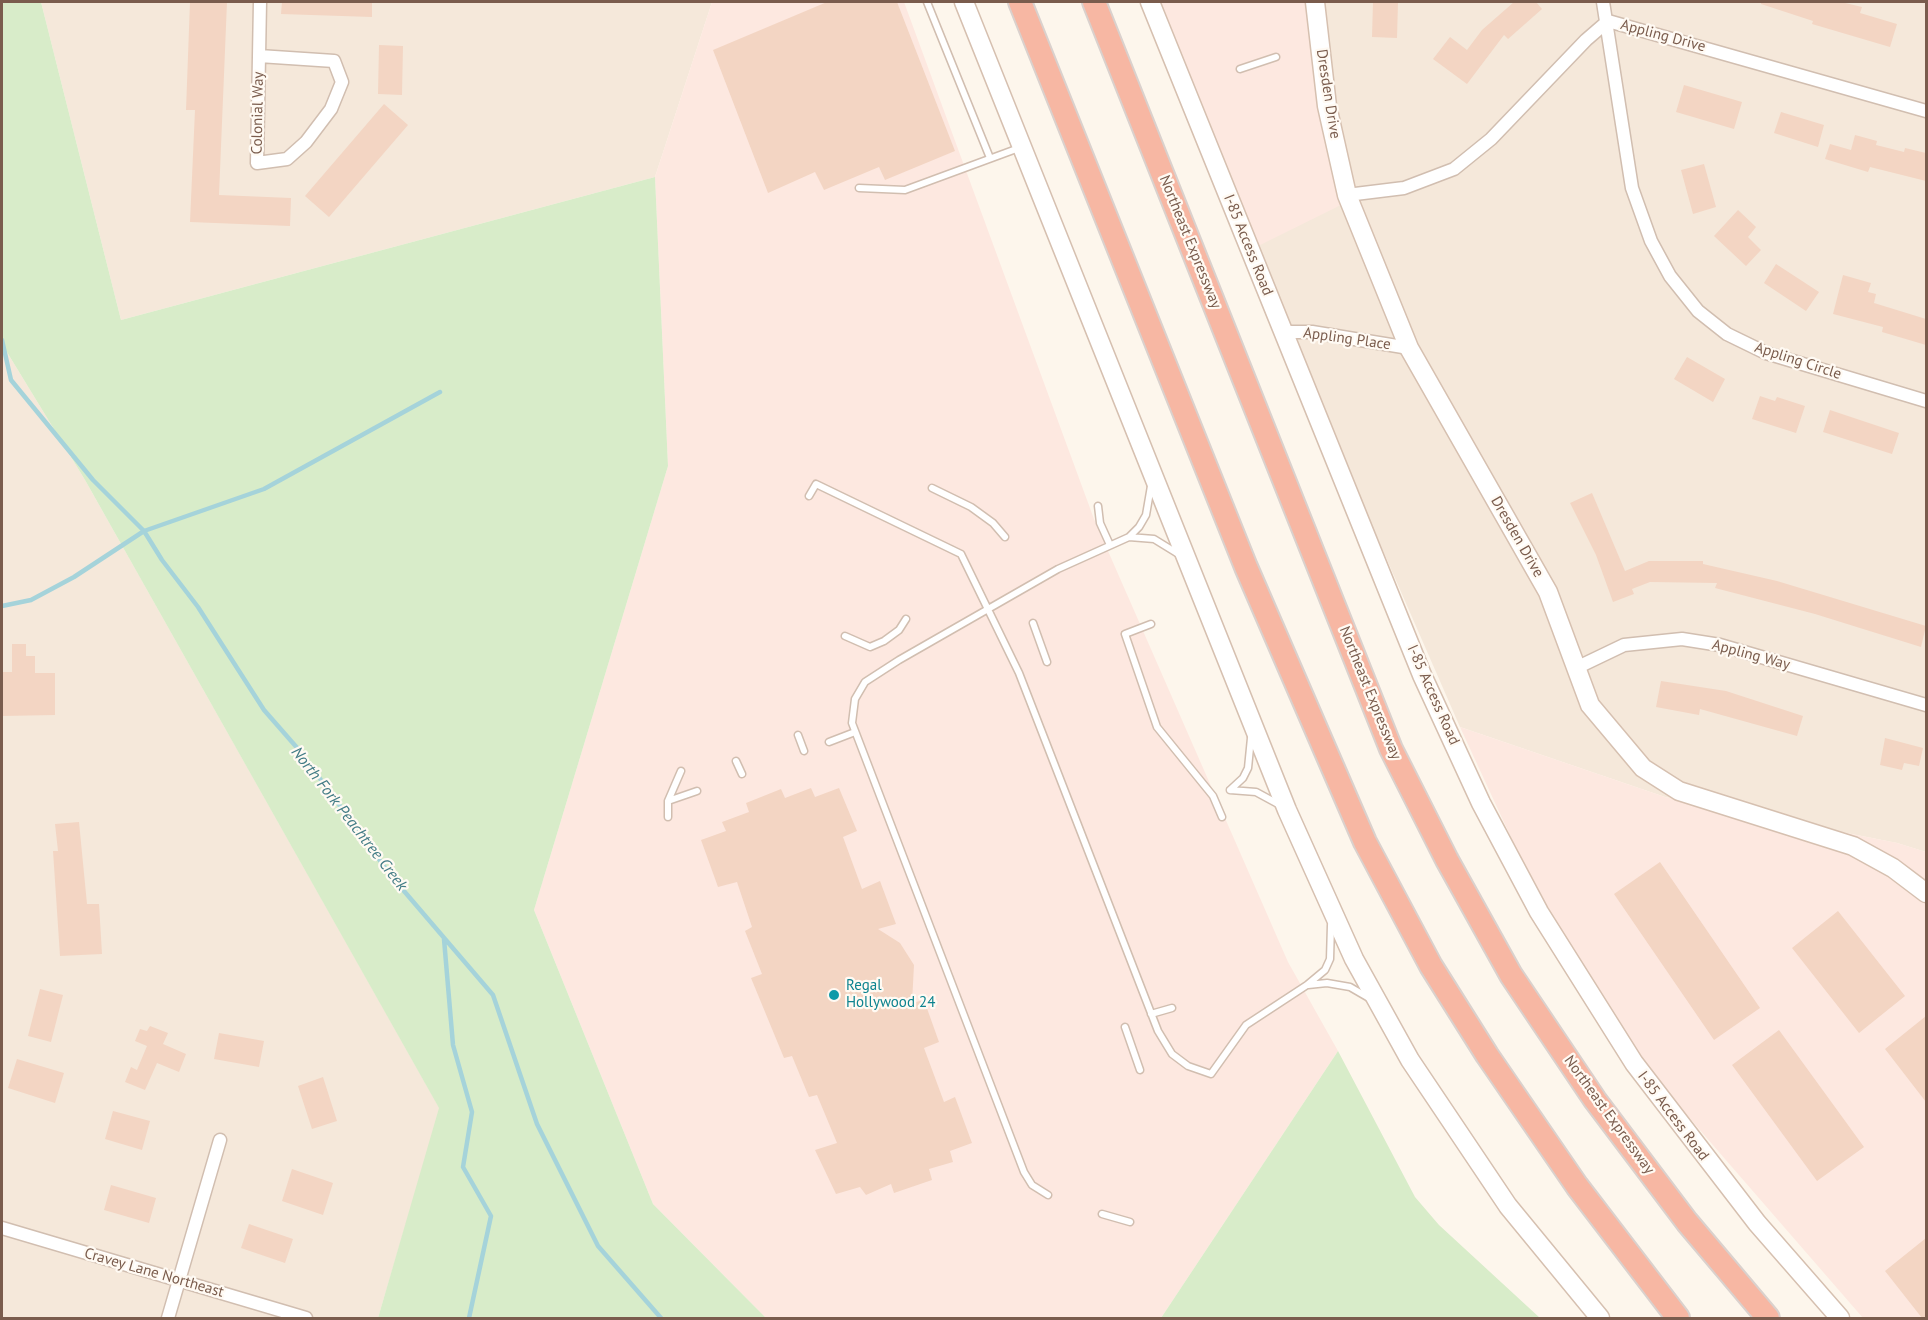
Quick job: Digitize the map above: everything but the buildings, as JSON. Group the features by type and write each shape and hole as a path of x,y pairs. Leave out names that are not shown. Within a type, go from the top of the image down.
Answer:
{"highway":[{"path":"1020,2 1246,567 1365,842 1431,966 1488,1055 1577,1186 1678,1318"},
{"name":"Northeast Expressway","path":"1094,2 1391,749 1447,860 1511,975 1595,1100 1687,1222 1768,1318"}],"main road":[{"path":"964,2 1287,810 1330,907 1379,1005 1410,1060 1508,1206 1600,1318"},
{"name":"I-85 Access Road","path":"1150,2 1422,675 1481,803 1539,912 1634,1063 1757,1223 1840,1318"},
{"name":"Dresden Drive","path":"1315,2 1327,106 1347,195 1409,348 1548,592 1590,705 1614,738 1643,768 1679,791 1853,846 1893,868 1926,893"}],"street":[{"name":"Colonial Way","path":"259,56 334,62 342,82 331,109 306,142 287,159 257,163 260,2"},
{"name":"Appling Circle","path":"1603,2 1608,21 1632,188 1651,241 1670,276 1698,311 1727,334 1766,353 1926,401"},
{"name":"Appling Drive","path":"1347,195 1404,188 1454,169 1491,139 1586,40 1608,21 1926,111"},
{"name":"Appling Place","path":"1283,332 1312,332 1409,348"},
{"name":"Appling Way","path":"1576,669 1624,645 1682,639 1720,645 1926,705"},
{"path":"168,1318 220,1140"},
{"name":"Cravey Lane Northeast","path":"2,1228 306,1318"}],"lane":[{"path":"927,2 990,158"},
{"path":"1240,69 1276,57"},
{"path":"859,188 905,190 1023,147"},
{"path":"1047,1195 1032,1185 1024,1173 855,732 852,723 855,699 865,682 988,609 1058,569 1129,537 1146,515 1152,469"},
{"path":"809,496 816,484 961,554 1019,673 1151,1014 1172,1054 1188,1066 1211,1074 1246,1025 1307,985 1324,970 1330,959 1330,907"},
{"path":"932,488 971,507 993,523 1005,537"},
{"path":"1098,506 1100,523 1110,545"},
{"path":"1129,537 1145,537 1163,543 1189,563"},
{"path":"845,636 870,646 884,641 899,630 906,619"},
{"path":"1033,623 1047,662"},
{"path":"1151,624 1125,634 1157,727 1213,796 1222,817"},
{"path":"1249,715 1251,756 1248,768 1243,778 1230,790 1256,792 1287,810"},
{"path":"830,742 855,732"},
{"path":"798,735 804,751"},
{"path":"736,760 742,774"},
{"path":"668,816 668,801 681,771"},
{"path":"668,801 697,791"},
{"path":"1307,985 1326,983 1350,987 1379,1005"},
{"path":"1151,1014 1172,1008"},
{"path":"1125,1027 1140,1070"},
{"path":"1102,1214 1130,1222"}],"shaded area":[{"path":"41,2 712,2 655,177 121,320"},
{"name":"Regal Hollywood 24","path":"712,2 904,2 1094,519 1288,962 1338,1051 1161,1318 766,1318 653,1204 534,910 668,466 655,177"},
{"path":"1151,2 1310,2 1355,198 1246,252"},
{"path":"1310,2 1926,2 1926,852 1897,843 1665,797 1460,727 1305,372 1246,252"},
{"path":"2,344 85,480 440,1109 378,1318 2,1318"},
{"path":"1460,727 1665,797 1897,843 1926,852 1926,1318 1863,1318 1620,1038 1581,989"}],"green space":[{"path":"2,2 41,2 121,320 655,177 668,466 534,910 653,1204 766,1318 378,1318 439,1108 85,480 2,344"},
{"path":"1338,1051 1415,1197 1439,1225 1540,1318 1161,1318"}],"waterway":[{"name":"North Fork Peachtree Creek","path":"2,340 11,380 93,480 144,531 162,560 198,607 264,710 299,750 392,877 493,995 537,1124 598,1246 661,1318"},
{"path":"2,606 31,600 74,577 144,531 264,489 440,392"},
{"path":"444,939 453,1045 472,1112 463,1167 491,1216 469,1318"}],"place":[{"name":"Regal Hollywood 24","path":"834,995"}]}
